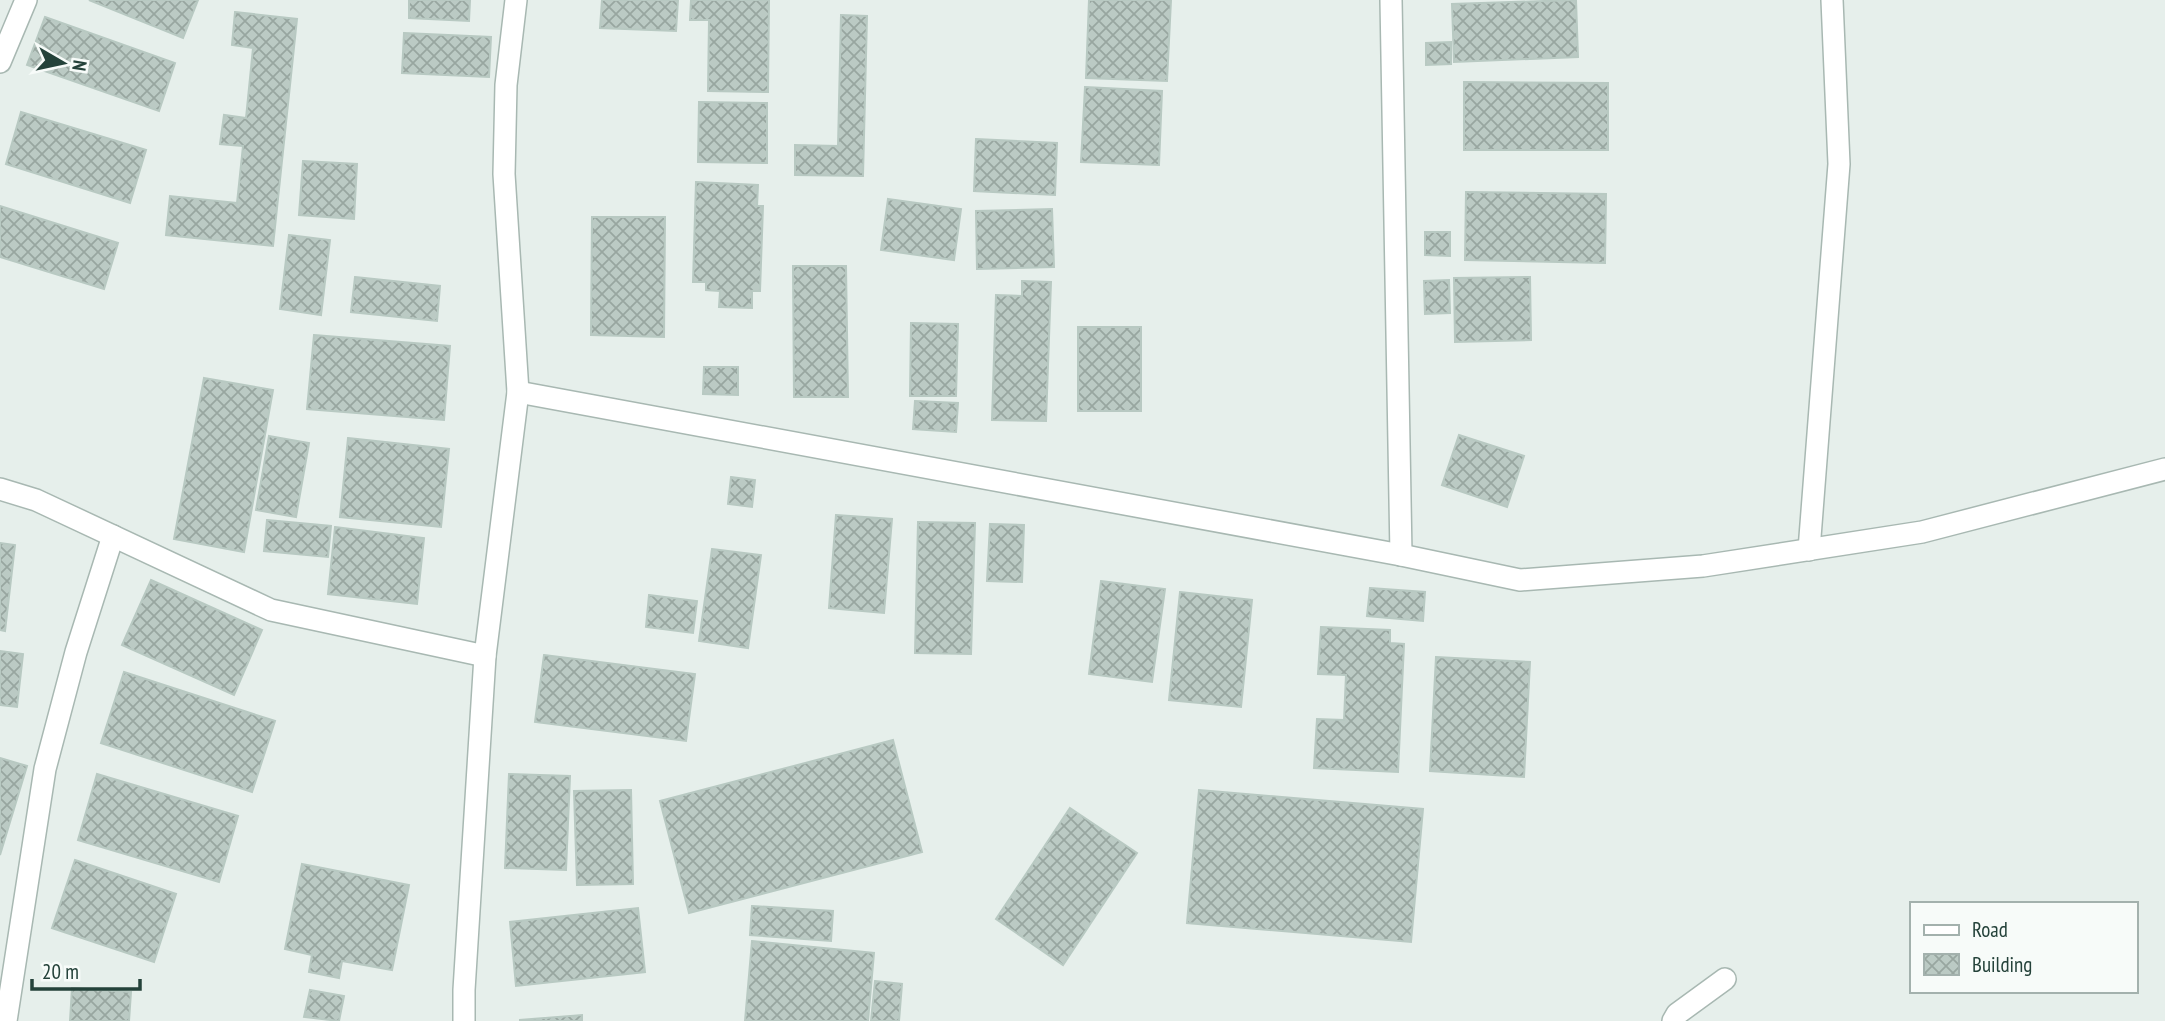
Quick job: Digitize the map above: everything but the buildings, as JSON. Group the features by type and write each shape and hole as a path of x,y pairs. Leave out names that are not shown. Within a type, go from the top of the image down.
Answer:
{"street":[{"path":"0,61 26,0"},
{"path":"464,1021 485,656 518,392 505,174 506,85 516,0"},
{"path":"1391,0 1401,555"},
{"path":"1809,550 1839,164 1832,0"},
{"path":"518,392 1401,555 1520,580 1703,566 1922,532 2165,469"},
{"path":"0,489 36,500 271,610 485,656"},
{"path":"6,1021 45,769 76,652 113,536"},
{"path":"1673,1021 1677,1014 1725,979"}]}
